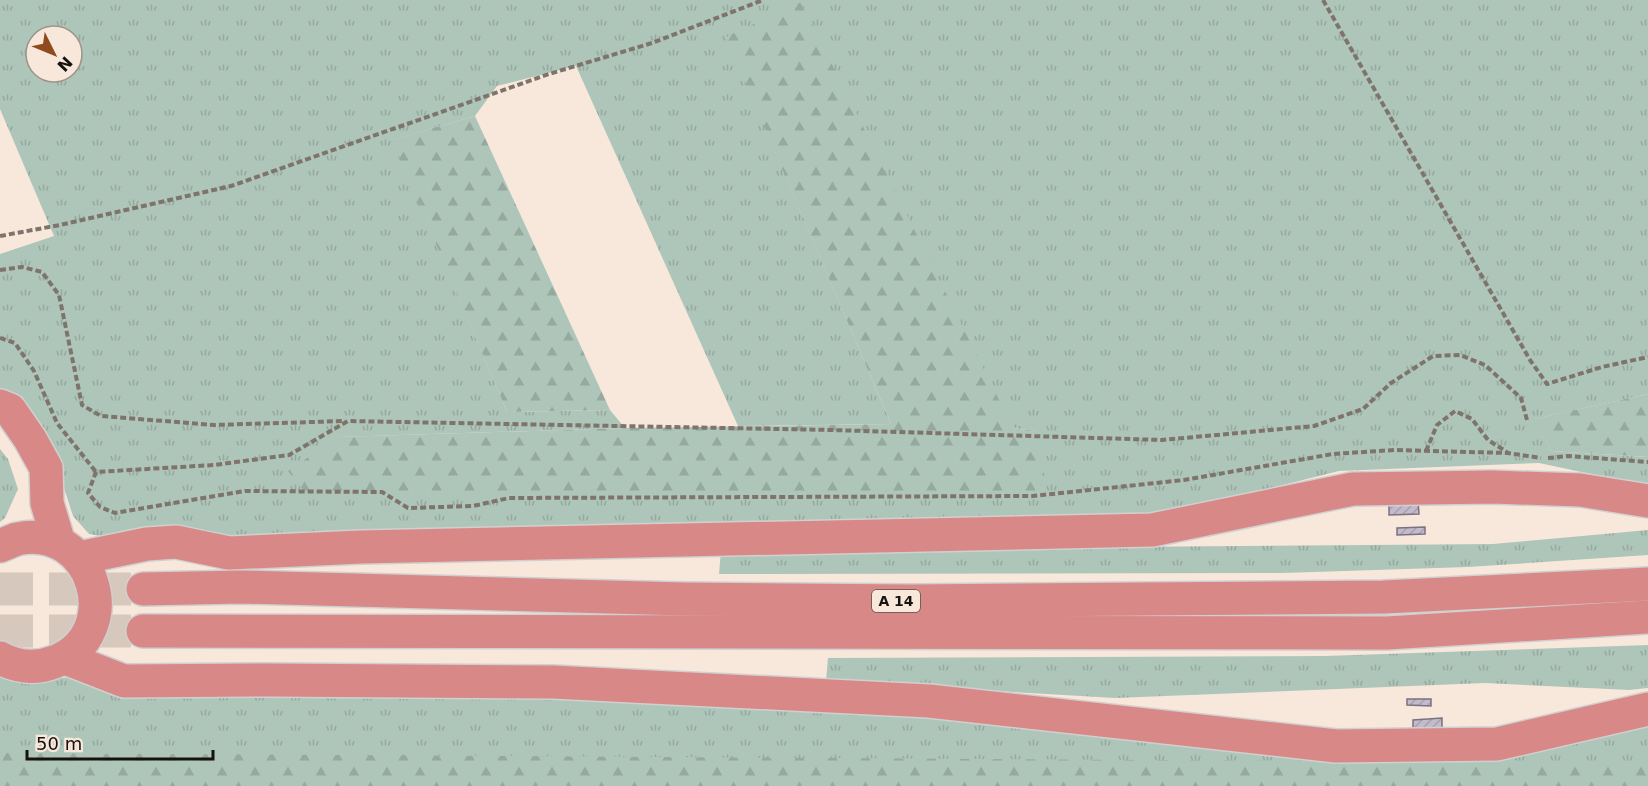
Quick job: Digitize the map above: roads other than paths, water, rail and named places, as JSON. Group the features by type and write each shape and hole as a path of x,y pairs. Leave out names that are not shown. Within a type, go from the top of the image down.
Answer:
{"highway":[{"path":"0,406 10,410 46,468 47,503 69,551 91,576 96,602 94,620 81,645 65,658 44,666 22,666 0,658"},
{"path":"0,436 12,445 26,475 27,506 8,543"},
{"path":"8,543 37,538 69,551 176,542 229,554 361,547 1152,530 1353,489 1493,487 1580,489 1648,501"},
{"name":"A 14","path":"143,589 242,587 683,599 912,601 1384,597 1648,584"},
{"name":"A 14","path":"143,631 1387,633 1648,617"},
{"path":"65,658 124,681 553,682 929,701 1336,746 1497,744 1648,708"}],"tunnel":[{"path":"0,589 143,589"},
{"path":"0,631 143,631"}]}
